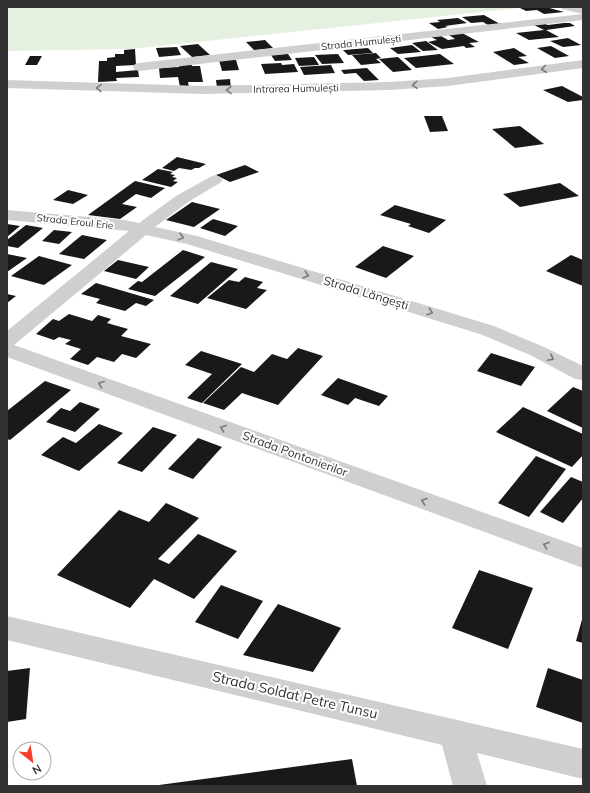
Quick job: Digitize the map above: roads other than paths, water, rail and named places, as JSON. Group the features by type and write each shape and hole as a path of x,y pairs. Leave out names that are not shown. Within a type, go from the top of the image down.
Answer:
{"street":[{"path":"566,7 583,11"},
{"name":"Strada Humulești","path":"139,67 583,17"},
{"name":"Intrarea Humulești","path":"7,84 196,90 390,86 448,82 583,64"},
{"path":"7,341 143,229 182,199 215,180"},
{"name":"Strada Eroul Erie","path":"7,215 82,221 143,229"},
{"name":"Strada Lăngești","path":"143,229 199,242 487,330 538,352 583,374"},
{"name":"Strada Pontonierilor","path":"7,350 583,558"},
{"name":"Strada Soldat Petre Tunsu","path":"7,628 583,764"},
{"path":"455,733 470,786"}]}
